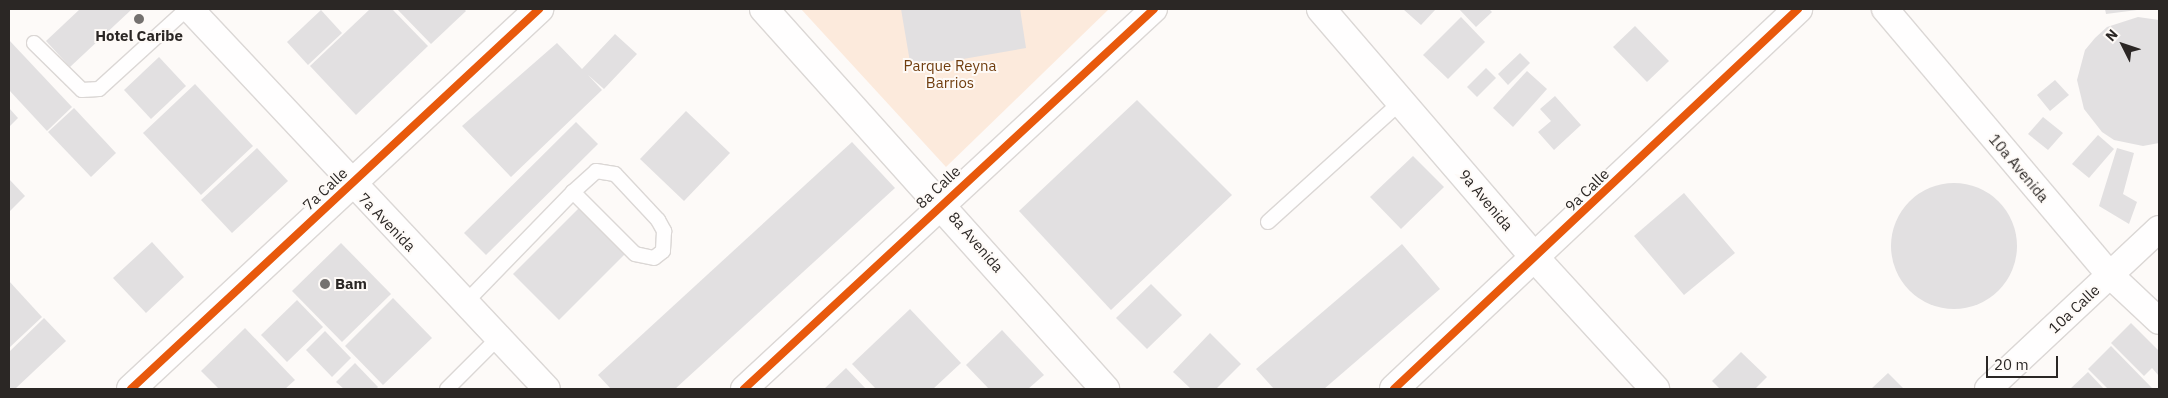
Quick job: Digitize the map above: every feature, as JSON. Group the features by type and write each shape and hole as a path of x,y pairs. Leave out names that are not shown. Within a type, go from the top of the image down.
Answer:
{"street":[{"name":"7a Avenida","path":"189,9 350,184 547,389"},
{"name":"7a Calle","path":"131,389 539,9"},
{"name":"8a Avenida","path":"764,9 941,203 1105,389"},
{"name":"8a Calle","path":"744,389 941,203 1154,9"},
{"name":"9a Avenida","path":"1321,9 1403,100 1535,258 1655,389"},
{"name":"9a Calle","path":"1394,389 1798,9"},
{"name":"10a Avenida","path":"1885,9 2110,275 2159,322"},
{"name":"10a Calle","path":"1988,389 2159,229"}],"lane":[{"path":"34,43 82,90 99,89 189,9"},
{"path":"1268,222 1403,100"},
{"path":"465,303 573,192 596,171 615,174 658,220 665,239 663,251 654,258 635,254 573,192"},
{"path":"447,389 498,338"}],"green space":[{"name":"Parque Reyna Barrios","path":"801,9 1109,9 946,167"}],"building":[{"path":"80,9 131,10 70,67 46,41"},
{"path":"370,9 392,9 428,46 356,115 310,66"},
{"path":"397,9 464,9 466,11 431,44"},
{"path":"901,9 1020,9 1026,48 911,68"},
{"path":"1403,9 1436,9 1421,25"},
{"path":"1459,9 1489,9 1492,12 1476,27"},
{"path":"2105,9 2137,9 2137,10 2106,14"},
{"path":"321,10 342,33 308,65 287,42"},
{"path":"1461,17 1485,42 1448,79 1423,55"},
{"path":"2138,17 2159,20 2159,143 2143,146 2114,140 2102,132 2084,109 2077,80 2085,50 2095,38 2107,27"},
{"path":"1635,26 1669,61 1647,82 1613,47"},
{"path":"615,34 637,54 604,89 588,75 602,90 511,177 462,126 557,43 582,69"},
{"path":"9,40 72,107 47,131 9,90"},
{"path":"1520,53 1530,63 1508,85 1498,74"},
{"path":"159,57 186,86 151,119 124,90"},
{"path":"1486,68 1496,78 1477,97 1467,87"},
{"path":"1527,71 1547,89 1513,127 1493,108"},
{"path":"2055,80 2069,95 2050,111 2037,95"},
{"path":"195,84 253,146 201,195 143,133"},
{"path":"1555,96 1581,125 1554,150 1538,132 1551,121 1540,109"},
{"path":"1137,100 1232,195 1111,310 1019,211"},
{"path":"9,108 18,118 9,127"},
{"path":"74,108 116,153 91,177 48,132"},
{"path":"686,111 730,153 684,201 640,159"},
{"path":"2043,117 2063,133 2048,150 2028,134"},
{"path":"576,122 598,144 486,255 464,233"},
{"path":"2098,135 2114,149 2089,178 2072,164"},
{"path":"852,142 895,188 675,389 611,389 598,375"},
{"path":"257,148 288,181 232,233 201,200"},
{"path":"2117,148 2134,153 2123,194 2137,202 2129,224 2099,206"},
{"path":"1413,156 1444,187 1401,229 1370,197"},
{"path":"9,179 25,196 9,212"},
{"path":"1954,183 1978,188 1999,201 2012,222 2017,246 2012,270 1999,291 1978,304 1954,309 1930,304 1909,291 1896,270 1891,246 1896,222 1909,201 1930,188"},
{"path":"1684,193 1735,253 1684,295 1634,236"},
{"path":"585,202 631,248 559,320 513,274"},
{"path":"152,242 184,277 146,313 113,278"},
{"path":"341,243 391,294 342,342 292,291"},
{"path":"1402,244 1440,289 1324,389 1274,389 1256,369"},
{"path":"9,281 42,317 9,348"},
{"path":"1151,284 1182,315 1147,349 1116,318"},
{"path":"393,298 432,338 383,385 345,346"},
{"path":"297,300 323,327 287,362 261,335"},
{"path":"910,309 961,363 933,389 876,389 852,364"},
{"path":"44,318 66,341 15,389 9,389 9,352"},
{"path":"2131,323 2159,351 2159,376 2152,368 2144,376 2111,343"},
{"path":"245,328 295,380 285,389 219,389 201,371"},
{"path":"1002,330 1044,375 1028,389 989,389 966,365"},
{"path":"325,331 351,358 332,377 306,350"},
{"path":"1210,333 1241,364 1216,389 1191,389 1173,372"},
{"path":"2111,346 2152,388 2108,389 2088,369"},
{"path":"1741,352 1767,377 1755,389 1720,389 1712,381"},
{"path":"355,363 378,387 376,389 344,389 336,382"},
{"path":"846,368 866,389 824,389"},
{"path":"2088,372 2104,389 2070,389"},
{"path":"1888,373 1904,389 1871,389"}],"cycle path":[{"path":"131,389 539,9"},
{"path":"744,389 1154,9"},
{"path":"1394,389 1798,9"}],"place":[{"name":"Hotel Caribe","path":"139,19"},
{"name":"Bam","path":"325,284"}]}
